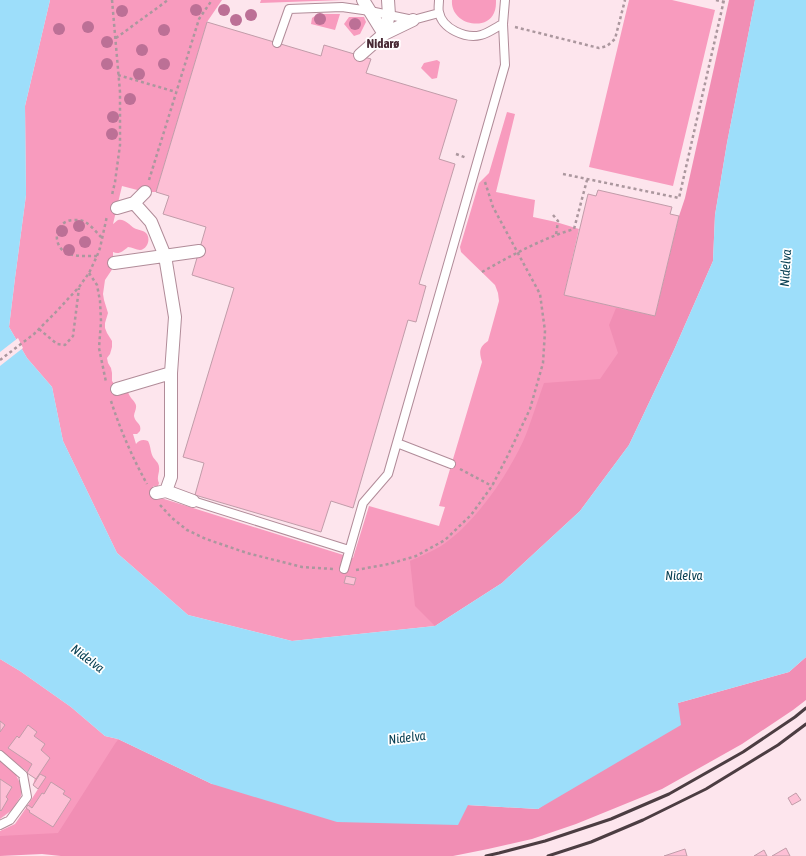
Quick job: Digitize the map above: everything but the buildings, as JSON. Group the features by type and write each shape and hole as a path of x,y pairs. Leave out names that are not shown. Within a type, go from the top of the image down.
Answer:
{"street":[{"path":"363,0 384,34"},
{"path":"384,34 389,15 388,0"},
{"path":"360,55 384,34 413,20"},
{"path":"117,208 134,203 145,192"},
{"path":"134,203 151,222 165,256 175,317 171,373 171,477 161,492 193,501"},
{"path":"114,263 199,251"},
{"path":"118,389 171,373"}],"lane":[{"path":"439,0 439,13 445,24 454,32 471,36 482,35 503,24"},
{"path":"344,570 364,504 388,474 478,161 505,65 503,24 505,0"},
{"path":"277,43 288,9 342,7 413,20 439,13"},
{"path":"397,443 451,464"},
{"path":"193,501 349,550"},
{"path":"0,754 23,775 27,797 10,820 0,825"}],"path":[{"path":"112,0 120,92 120,145 112,195"},
{"path":"115,39 168,0"},
{"path":"145,192 199,19 212,0"},
{"path":"503,24 599,48 608,46 614,39 625,0"},
{"path":"563,174 679,198 724,1 716,0"},
{"path":"118,75 176,92"},
{"path":"456,154 461,155"},
{"path":"344,570 358,570 389,564 416,556 445,540 471,515 492,486 530,409 543,363 545,331 540,294 493,207 478,161"},
{"path":"482,272 517,252 574,229 587,180"},
{"path":"553,215 558,221 556,235"},
{"path":"0,360 34,334 79,287 89,273 97,256 107,216"},
{"path":"97,256 67,253 61,249 57,240 57,231 62,224 70,220 80,220 90,226 102,238"},
{"path":"39,329 56,344 64,344 73,336 79,287"},
{"path":"451,464 492,486"}],"shaded area":[{"path":"50,0 222,0 207,22 156,192 145,192 122,186 113,224 118,220 125,221 134,228 145,232 148,235 148,243 145,248 140,250 128,247 119,253 113,252 113,268 105,280 103,294 108,313 105,328 112,341 110,354 107,358 111,368 112,381 115,385 128,392 136,405 134,416 139,425 140,431 137,434 133,434 136,444 141,440 144,440 148,441 150,445 152,455 158,464 159,469 158,486 153,486 161,498 353,558 369,506 439,526 445,507 439,506 482,362 480,350 488,341 499,301 495,285 461,252 460,247 479,183 489,173 507,112 515,114 496,192 535,200 533,217 579,229 564,295 655,316 435,626 292,641 188,615 117,553 63,441 52,387 27,358 9,327 26,195 25,106"},
{"path":"261,0 343,0 260,3"},
{"path":"452,0 496,0 496,8 490,19 477,24 469,23 462,20 457,15 453,8"},
{"path":"629,0 672,0 715,10 673,186 589,167"},
{"path":"729,0 755,0 727,143 715,215 713,261 674,350 629,445 580,511 502,583 435,626 415,606 410,561 441,546 454,536 467,524 491,495 512,463 520,447 527,432 544,383 600,379 618,353 609,325 616,308 655,316 679,216 685,198"},
{"path":"318,14 340,14 335,30 311,24 312,18"},
{"path":"349,17 364,17 366,22 360,34 354,36 344,24"},
{"path":"437,60 440,62 437,78 432,79 421,68 424,63"},
{"path":"806,657 806,700 742,744 662,789 576,824 532,839 453,856 61,856 42,854 0,856 0,836 58,833 118,739 212,784 467,805 538,809 678,703 789,672"},
{"path":"0,659 20,671 71,707 105,736 118,739 70,843 0,842 0,831 15,824 38,789 33,785 35,778 0,750"},
{"path":"0,760 15,773 21,785 21,796 12,810 0,819"}],"water":[{"name":"Nidelva","path":"0,0 50,0 25,106 26,195 9,327 27,358 52,387 63,441 117,553 188,615 292,641 435,626 502,583 580,511 629,445 674,350 713,261 715,215 727,143 755,0 806,0 806,657 789,672 678,703 681,725 538,809 468,805 458,825 337,822 212,784 118,739 105,736 71,707 20,671 0,659"}],"pier":[{"path":"18,338 23,348 0,366 0,352"}],"railway":[{"path":"486,856 545,841 611,819 669,794 743,752 806,708"},
{"path":"548,856 591,842 643,820 706,789 778,745 806,724"}],"district":[{"name":"Nidarø","path":"383,43"}]}
